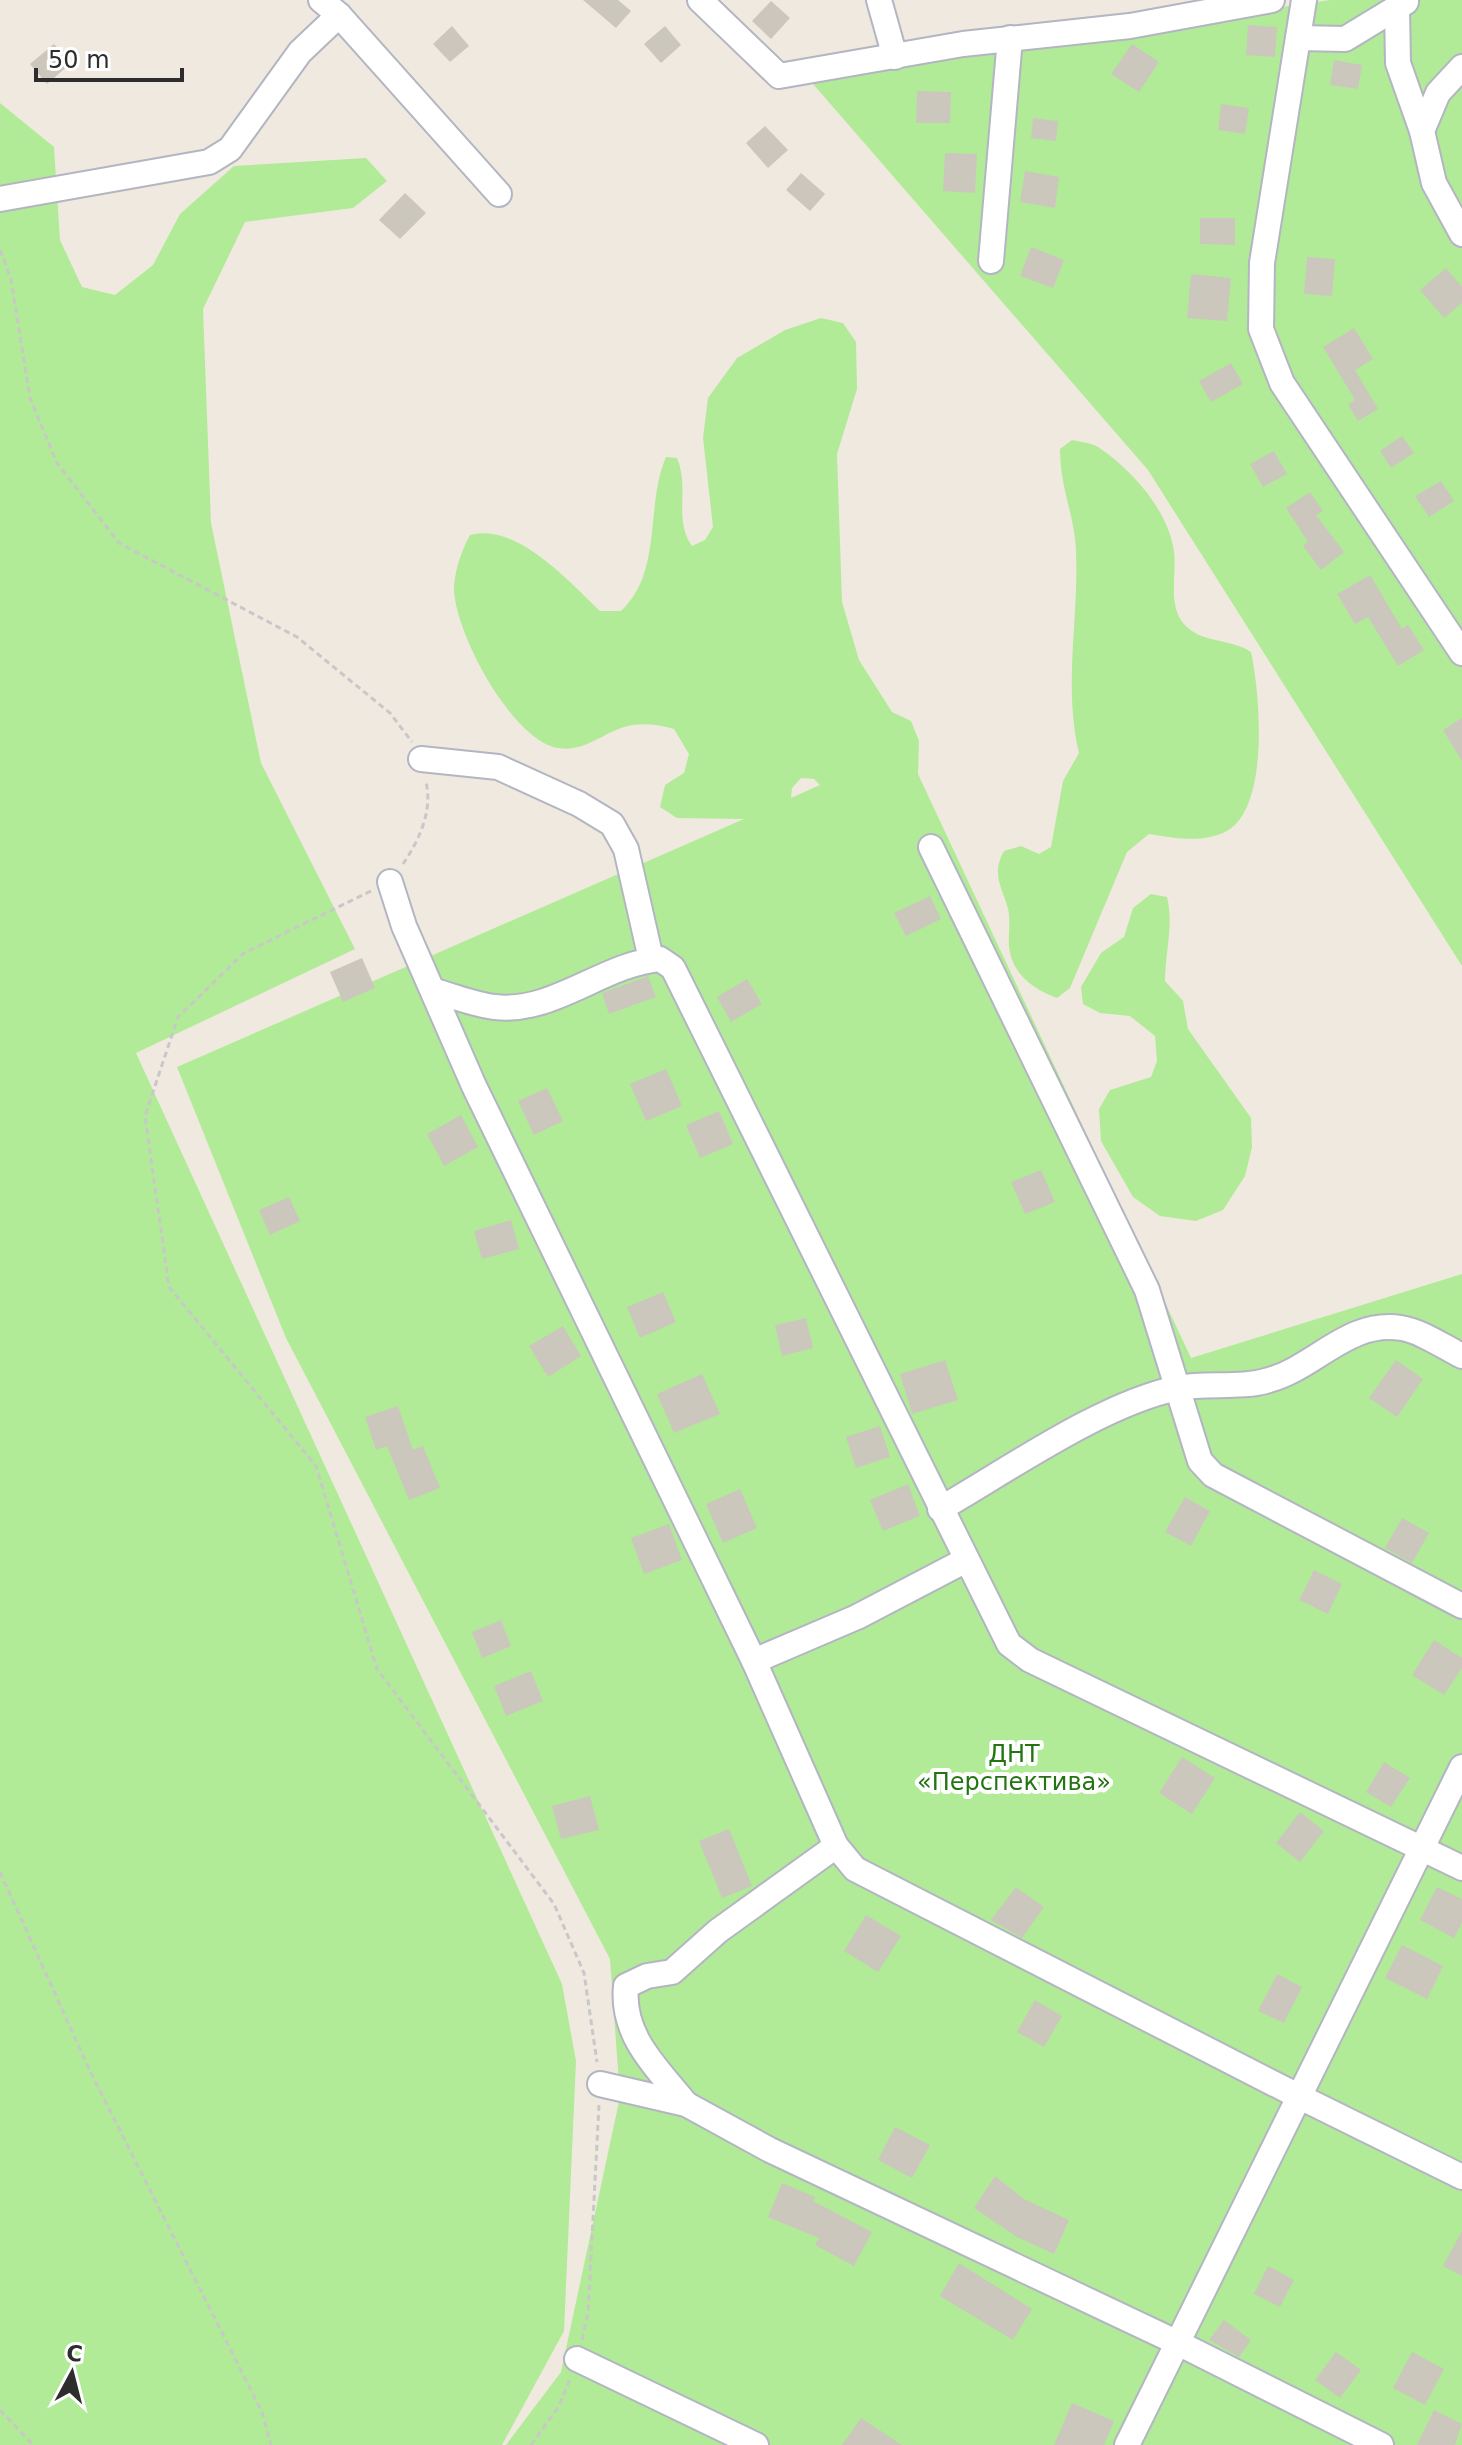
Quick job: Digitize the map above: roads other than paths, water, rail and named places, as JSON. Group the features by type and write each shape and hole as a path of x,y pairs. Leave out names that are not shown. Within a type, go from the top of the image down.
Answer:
{"street":[{"path":"700,0 779,76 1010,38 1130,26 1272,0"},
{"path":"879,0 895,57"},
{"path":"1304,0 1262,263 1261,329 1282,383 1462,653"},
{"path":"1298,38 1345,39 1403,4"},
{"path":"1403,4 1398,63 1422,131 1434,183 1462,234"},
{"path":"0,199 209,162 230,149 330,8 499,194"},
{"path":"991,261 1010,38"},
{"path":"1422,131 1438,93 1462,67"},
{"path":"421,759 498,767 579,804 612,824 626,849 651,959"},
{"path":"931,847 1147,1290 1200,1461 1213,1475 1462,1606"},
{"path":"390,882 404,926 474,1086 754,1661 836,1846 855,1869 1462,2177"},
{"path":"434,991 495,1007 534,1004 632,962 660,959 673,968 1009,1644 1030,1660 1462,1868"},
{"path":"940,1509 1122,1405 1178,1388 1267,1381 1300,1367 1349,1334 1378,1328 1403,1328 1462,1356"},
{"path":"754,1661 857,1617 966,1560"},
{"path":"1127,2445 1462,1767"},
{"path":"686,2104 634,2040 624,2005 626,1986 647,1976 672,1972 718,1931 836,1846"},
{"path":"600,2084 686,2104 770,2150 1178,2343 1381,2445"},
{"path":"577,2359 756,2445"}],"park label":[{"name":"ДНТ «Перспектива»","path":"1014,1768"}]}
